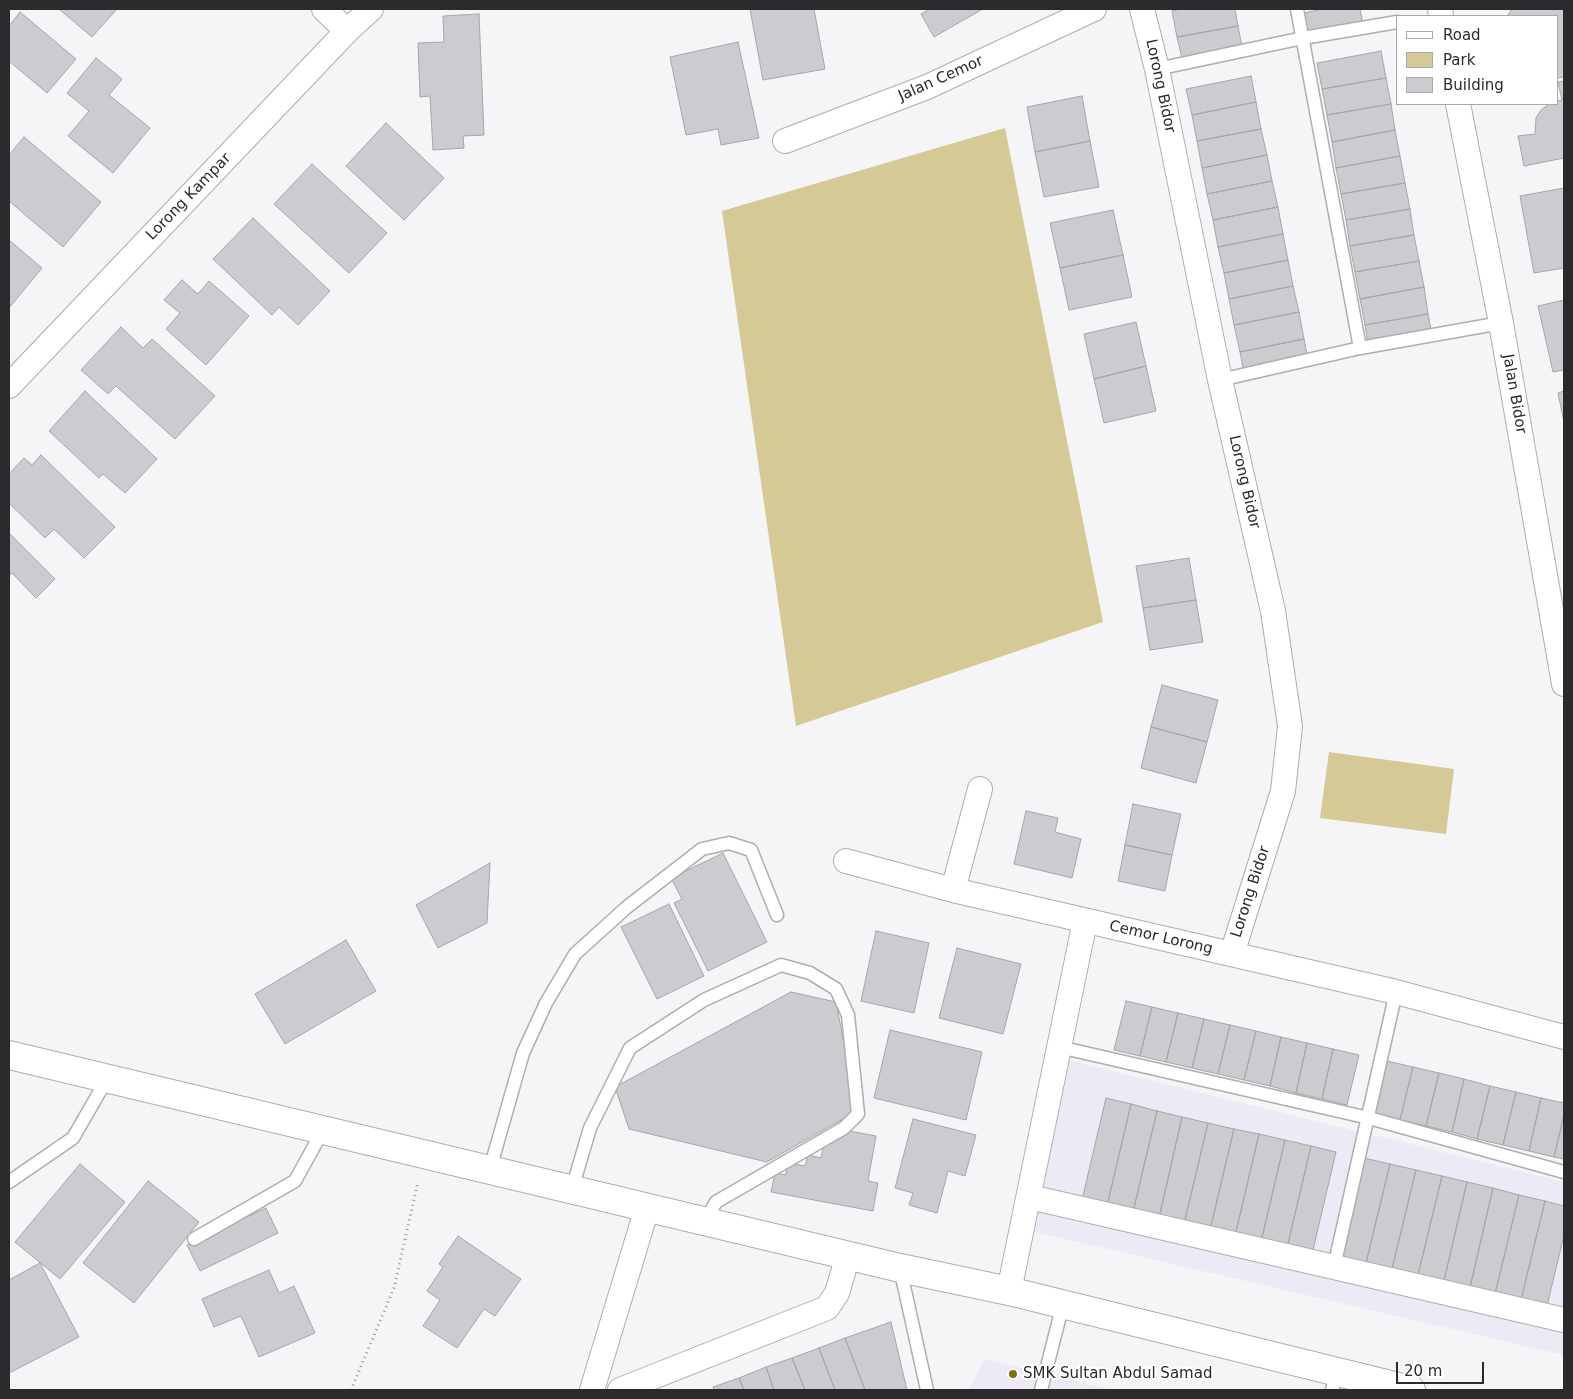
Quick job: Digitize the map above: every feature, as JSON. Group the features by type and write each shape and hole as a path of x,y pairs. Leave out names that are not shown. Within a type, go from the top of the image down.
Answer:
{"street":[{"path":"324,9 347,31"},
{"name":"Lorong Kampar","path":"9,386 347,31 371,9"},
{"name":"Jalan Cemor","path":"785,141 927,87 1094,9"},
{"name":"Lorong Bidor","path":"1142,9 1157,69 1220,380 1274,611 1290,726 1283,791 1232,954"},
{"name":"Jalan Bidor","path":"1458,105 1501,324 1564,684"},
{"path":"953,890 980,789"},
{"name":"Cemor Lorong","path":"846,862 953,890 1396,992 1564,1036"},
{"path":"1010,1291 1085,921"},
{"path":"9,1055 848,1256 1063,1304 1334,1381 1411,1390"},
{"path":"1030,1198 1564,1320"},
{"path":"592,1390 648,1208"},
{"path":"620,1390 827,1308 837,1293 848,1256"}],"lane":[{"path":"1296,9 1360,348"},
{"path":"1157,69 1303,38 1396,22"},
{"path":"1220,380 1360,348 1501,324"},
{"path":"482,1167 523,1053 546,1002 576,954 627,907 702,848 729,843 750,850 777,915"},
{"path":"572,1190 590,1128 630,1048 704,1000 781,965 810,973 836,989 848,1015 858,1114 844,1128 716,1202 705,1222"},
{"path":"1334,1267 1396,992"},
{"path":"1059,1047 1369,1118 1564,1172"},
{"path":"9,1182 73,1138 107,1079"},
{"path":"194,1239 295,1181 323,1130"},
{"path":"900,1268 928,1390"},
{"path":"1041,1390 1063,1304"}],"path":[{"path":"350,1390 394,1288 432,1156"}],"shaded area":[{"path":"1068,1060 1564,1182 1564,1355 1035,1232"},
{"name":"SMK Sultan Abdul Samad","path":"985,1359 1113,1390 968,1390"}],"green space":[{"path":"1005,128 1103,622 796,726 722,211"},
{"path":"1329,752 1454,769 1446,834 1320,818"}],"building":[{"path":"59,9 117,9 92,37"},
{"path":"750,9 814,9 825,69 763,80"},
{"path":"930,9 981,10 934,37 921,14"},
{"path":"1182,9 1235,9 1238,26 1177,37 1172,11"},
{"path":"1323,9 1360,9 1364,28 1309,38 1304,13"},
{"path":"1512,9 1564,9 1564,77 1558,78 1558,15 1508,15"},
{"path":"20,12 76,59 47,93 9,61 9,26"},
{"path":"479,14 484,135 463,136 464,148 433,150 430,96 420,97 418,43 444,42 443,16"},
{"path":"1238,26 1243,52 1183,63 1177,37"},
{"path":"738,42 759,138 721,145 718,129 686,135 670,57"},
{"path":"1381,51 1386,78 1322,89 1317,63"},
{"path":"96,58 122,79 109,95 150,128 113,173 68,136 89,111 67,93"},
{"path":"1251,76 1256,102 1192,115 1186,89"},
{"path":"1386,78 1391,104 1327,115 1322,89"},
{"path":"1564,81 1564,158 1524,166 1518,136 1535,134 1536,118 1541,110 1548,105 1558,105 1558,101 1562,100 1558,82"},
{"path":"1082,96 1090,141 1035,152 1027,107"},
{"path":"1256,102 1261,129 1197,141 1192,115"},
{"path":"1391,104 1395,130 1332,142 1327,115"},
{"path":"386,123 444,178 404,220 346,166"},
{"path":"1261,129 1267,155 1202,168 1197,141"},
{"path":"1395,130 1400,156 1336,168 1332,142"},
{"path":"24,137 101,202 63,247 9,201 9,155"},
{"path":"1090,141 1099,187 1044,197 1035,152"},
{"path":"1267,155 1272,181 1207,194 1202,168"},
{"path":"1400,156 1405,183 1341,194 1336,168"},
{"path":"312,164 387,233 349,273 274,204"},
{"path":"1272,181 1278,207 1213,220 1207,194"},
{"path":"1405,183 1410,209 1346,220 1341,194"},
{"path":"1564,188 1564,268 1534,273 1520,196"},
{"path":"1278,207 1283,234 1218,247 1213,220"},
{"path":"1410,209 1414,235 1350,246 1346,220"},
{"path":"1113,210 1123,255 1060,268 1050,223"},
{"path":"253,218 330,291 298,325 279,307 272,315 213,259"},
{"path":"1283,234 1288,260 1224,273 1218,247"},
{"path":"1414,235 1419,261 1355,272 1350,246"},
{"path":"9,240 42,268 9,308"},
{"path":"1123,255 1132,297 1069,310 1060,268"},
{"path":"1288,260 1293,286 1229,299 1224,273"},
{"path":"1419,261 1424,287 1360,299 1355,272"},
{"path":"182,280 198,294 209,281 249,316 206,365 166,329 180,313 164,300"},
{"path":"1293,286 1299,312 1234,325 1229,299"},
{"path":"1424,287 1428,314 1365,325 1360,299"},
{"path":"1564,300 1564,370 1553,372 1538,306"},
{"path":"1299,312 1304,339 1240,352 1234,325"},
{"path":"1428,314 1433,340 1369,351 1365,325"},
{"path":"1136,322 1146,366 1094,379 1084,334"},
{"path":"121,327 143,348 152,339 215,396 175,439 116,386 108,394 81,370"},
{"path":"1304,339 1309,365 1245,378 1240,352"},
{"path":"1146,366 1156,411 1104,423 1094,379"},
{"path":"85,391 157,459 125,493 103,474 99,478 49,431"},
{"path":"1564,391 1564,422 1558,393"},
{"path":"41,455 115,527 84,558 54,529 45,538 9,503 9,474 24,458 32,465"},
{"path":"9,533 55,579 36,598 12,573 9,576"},
{"path":"1189,558 1196,600 1143,608 1136,566"},
{"path":"1196,600 1203,642 1150,650 1143,608"},
{"path":"1162,685 1218,700 1207,742 1151,727"},
{"path":"1151,727 1207,742 1196,783 1141,768"},
{"path":"1133,804 1181,814 1172,855 1125,845"},
{"path":"1026,811 1058,818 1055,832 1081,839 1072,878 1014,864"},
{"path":"1125,845 1172,855 1165,891 1118,881"},
{"path":"723,853 767,942 708,971 674,903 682,899 671,878"},
{"path":"490,863 487,923 438,948 416,905"},
{"path":"669,904 704,976 657,999 621,927"},
{"path":"876,931 929,943 914,1013 861,1001"},
{"path":"346,940 376,991 285,1044 255,994"},
{"path":"957,948 1021,964 1003,1034 939,1018"},
{"path":"791,992 836,1002 857,1111 767,1162 629,1129 615,1087"},
{"path":"1126,1001 1152,1007 1140,1056 1114,1050"},
{"path":"1152,1007 1178,1013 1166,1062 1140,1056"},
{"path":"1178,1013 1204,1019 1192,1068 1166,1062"},
{"path":"1204,1019 1230,1025 1218,1074 1192,1068"},
{"path":"1230,1025 1256,1031 1244,1080 1218,1074"},
{"path":"890,1030 982,1052 966,1120 874,1098"},
{"path":"1256,1031 1281,1037 1270,1086 1244,1080"},
{"path":"1281,1037 1307,1043 1296,1093 1270,1086"},
{"path":"1307,1043 1333,1049 1322,1099 1296,1093"},
{"path":"1333,1049 1359,1055 1347,1105 1322,1099"},
{"path":"1387,1061 1413,1067 1400,1120 1375,1114"},
{"path":"1413,1067 1439,1073 1426,1126 1400,1120"},
{"path":"1439,1073 1464,1079 1452,1132 1426,1126"},
{"path":"1464,1079 1490,1086 1477,1139 1452,1132"},
{"path":"1490,1086 1516,1092 1503,1145 1477,1139"},
{"path":"1516,1092 1541,1098 1529,1151 1503,1145"},
{"path":"1106,1098 1131,1104 1107,1206 1082,1200"},
{"path":"1541,1098 1564,1103 1564,1115 1554,1157 1529,1151"},
{"path":"1131,1104 1157,1111 1133,1212 1107,1206"},
{"path":"1157,1111 1182,1117 1159,1218 1133,1212"},
{"path":"1564,1115 1564,1159 1554,1157"},
{"path":"1182,1117 1208,1123 1184,1224 1159,1218"},
{"path":"913,1119 976,1135 965,1176 948,1171 937,1213 909,1205 913,1193 895,1188"},
{"path":"1208,1123 1234,1129 1210,1230 1184,1224"},
{"path":"1234,1129 1259,1134 1235,1236 1210,1230"},
{"path":"844,1130 876,1136 868,1181 878,1183 873,1211 771,1192 775,1173 786,1175 788,1163 805,1166 808,1155 821,1158 825,1140"},
{"path":"1259,1134 1285,1140 1261,1242 1235,1236"},
{"path":"1285,1140 1311,1146 1287,1248 1261,1242"},
{"path":"1311,1146 1336,1152 1312,1254 1287,1248"},
{"path":"1364,1158 1390,1164 1365,1267 1339,1260"},
{"path":"80,1164 125,1202 60,1279 15,1242"},
{"path":"1390,1164 1416,1170 1391,1273 1365,1267"},
{"path":"1416,1170 1442,1176 1417,1279 1391,1273"},
{"path":"1442,1176 1467,1182 1443,1285 1417,1279"},
{"path":"148,1181 199,1222 134,1303 83,1263"},
{"path":"1467,1182 1493,1188 1469,1292 1443,1285"},
{"path":"1493,1188 1519,1195 1494,1298 1469,1292"},
{"path":"1519,1195 1545,1201 1520,1304 1494,1298"},
{"path":"1545,1201 1564,1206 1564,1235 1546,1310 1520,1304"},
{"path":"266,1208 278,1233 200,1271 187,1245"},
{"path":"458,1236 521,1279 495,1316 484,1309 457,1348 423,1326 440,1300 427,1291 443,1267 439,1264"},
{"path":"40,1263 79,1337 9,1373 9,1280"},
{"path":"269,1270 279,1293 294,1286 315,1333 259,1357 241,1316 214,1327 202,1299"},
{"path":"891,1322 907,1390 865,1390 845,1338"},
{"path":"845,1338 865,1390 835,1390 819,1348"},
{"path":"819,1348 835,1390 805,1390 792,1358"},
{"path":"792,1358 805,1390 774,1390 766,1367"},
{"path":"766,1367 774,1390 744,1390 739,1378"},
{"path":"739,1378 744,1390 714,1390 713,1387"}],"place":[{"name":"SMK Sultan Abdul Samad","path":"1013,1374"}]}
